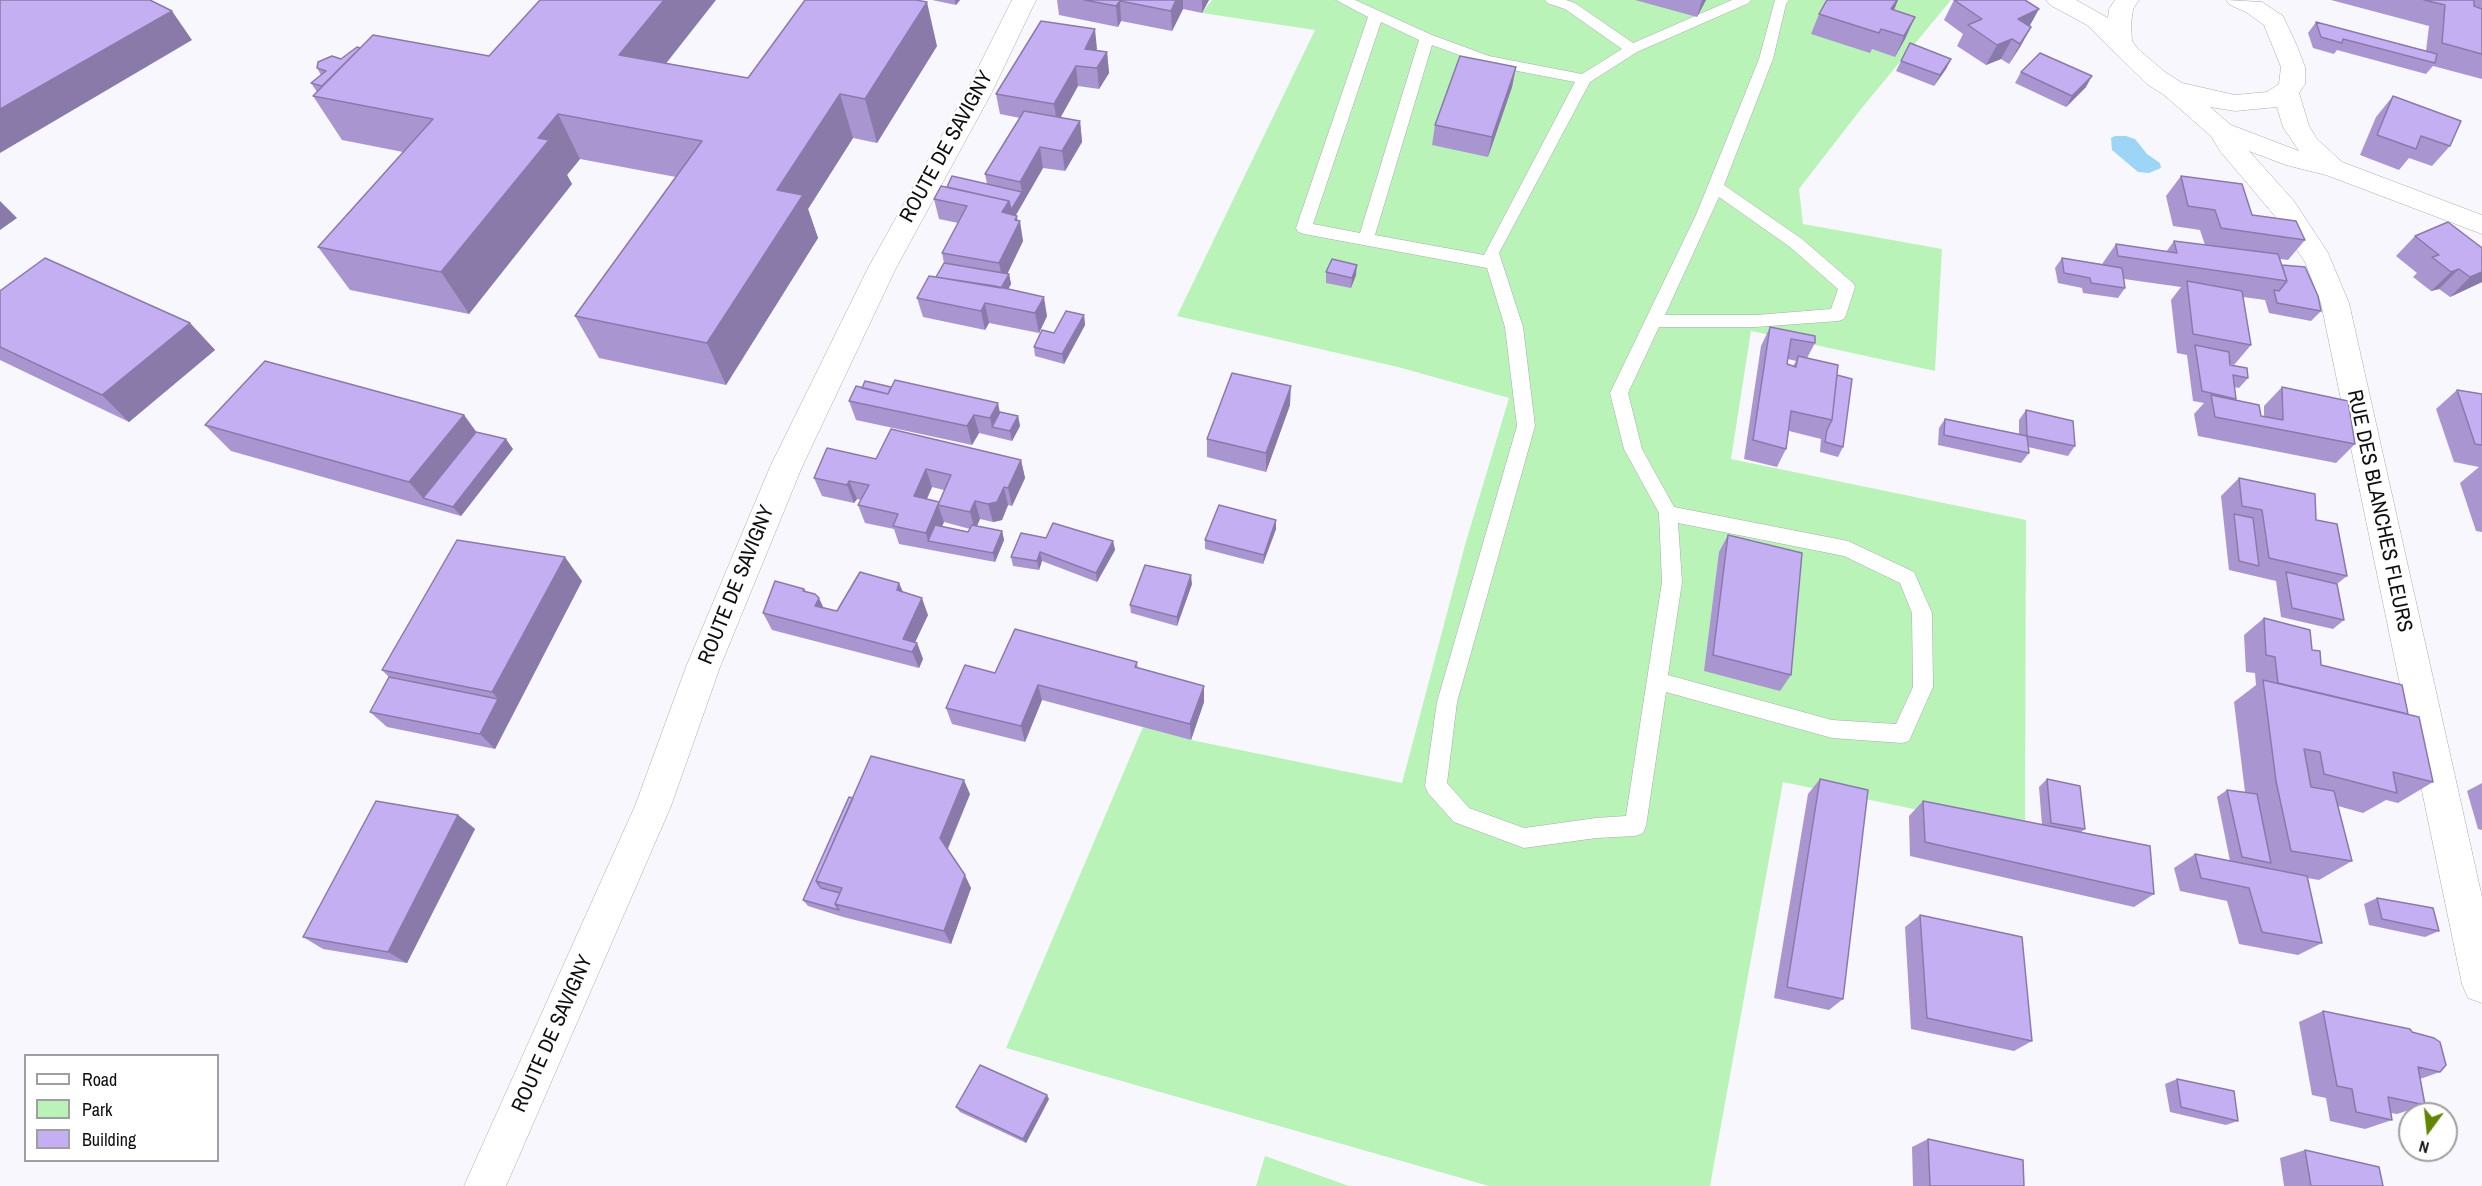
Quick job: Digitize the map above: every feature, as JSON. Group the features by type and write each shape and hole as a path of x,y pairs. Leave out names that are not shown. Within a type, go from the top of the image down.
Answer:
{"street":[{"name":"ROUTE DE SAVIGNY","path":"485,1186 653,806 703,667 786,467 882,268 979,92 1024,0"},
{"name":"RUE DES BLANCHES FLEURS","path":"2058,0 2096,20 2120,41 2142,68 2173,89 2222,130 2229,145 2284,208 2318,260 2335,303 2482,984"},
{"path":"2120,41 2121,9 2127,0"},
{"path":"2173,89 2235,103 2272,100 2286,93 2292,84 2293,67 2280,32 2274,21 2254,7 2238,0"},
{"path":"2286,93 2296,127 2308,145 2333,168"},
{"path":"2222,130 2295,159 2333,168 2482,225"}],"lane":[{"path":"1343,0 1427,38 1486,60 1584,79"},
{"path":"1552,0 1570,3 1632,49"},
{"path":"1744,0 1632,49 1584,79 1491,253 1514,327 1526,426 1447,702 1436,786 1462,815 1524,838 1596,828 1635,826 1672,582 1668,513 1634,449 1619,393 1704,215 1766,59 1779,4 1782,0"},
{"path":"1376,15 1304,228 1494,262"},
{"path":"1366,239 1427,38"},
{"path":"1654,321 1756,321 1838,315 1847,287 1796,243 1715,186"},
{"path":"1658,681 1832,729 1902,734 1923,687 1922,613 1907,578 1848,549 1668,513"}],"green space":[{"path":"1212,0 1951,0 1861,109 1799,189 1803,224 1942,249 1935,371 1751,331 1731,459 2026,520 2025,832 1783,782 1710,1186 1489,1186 1006,1048 1143,727 1191,740 1402,783 1465,545 1509,398 1398,367 1177,316 1315,30 1202,13"},
{"path":"1265,1156 1349,1186 1256,1186"}],"water":[{"path":"2115,136 2135,139 2147,154 2160,163 2161,168 2149,173 2138,172 2112,150 2111,138"}],"building":[{"path":"0,0 150,0 172,11 0,109"},
{"path":"540,0 664,0 619,55 748,78 805,0 916,0 927,2 865,99 840,94 777,190 803,195 707,343 575,316 702,141 558,114 538,138 549,140 441,272 318,247 433,119 313,96 373,35 489,56"},
{"path":"1084,0 1176,0 1171,11 1120,1 1116,6"},
{"path":"1827,0 1897,0 1891,9 1915,17 1904,36 1881,29 1879,33 1819,14"},
{"path":"1954,0 2025,0 2039,9 2018,19 2031,27 2020,44 2012,39 1997,45 1968,25 1982,19"},
{"path":"2424,0 2474,0 2474,6 2482,9 2482,54 2442,43 2445,5"},
{"path":"1041,21 1095,29 1085,49 1107,52 1097,68 1076,66 1054,104 996,94"},
{"path":"2316,22 2437,54 2435,63 2343,39 2342,43 2321,37"},
{"path":"1910,43 1951,59 1940,75 1901,61"},
{"path":"357,47 360,48 322,86 311,83 326,71 317,68 318,62 332,56 341,59"},
{"path":"2040,53 2092,76 2072,96 2021,72"},
{"path":"1460,56 1516,67 1492,137 1435,125"},
{"path":"2393,96 2461,121 2450,146 2421,136 2416,149 2377,135"},
{"path":"1024,111 1080,121 1062,151 1040,147 1020,182 985,174"},
{"path":"952,176 1022,192 1011,210 1009,201 947,187"},
{"path":"2181,176 2242,184 2252,215 2296,221 2305,240 2221,228 2215,210 2188,206"},
{"path":"941,186 1009,201 1002,212 1017,216 1015,220 1020,221 999,263 942,253 967,206 934,199"},
{"path":"2448,222 2482,248 2482,272 2470,277 2459,269 2451,272 2432,257 2439,255 2415,236"},
{"path":"2174,241 2278,254 2287,281 2118,256 2116,244 2177,253"},
{"path":"45,258 190,323 102,395 0,347 0,291"},
{"path":"2062,258 2122,268 2125,288 2091,283 2090,278 2064,273"},
{"path":"1332,259 1357,265 1352,278 1326,272"},
{"path":"944,263 1009,274 1001,288 936,277"},
{"path":"2282,265 2305,267 2318,296 2321,311 2277,303 2274,290 2279,291 2287,281"},
{"path":"929,276 995,286 1044,297 1035,313 985,303 981,311 917,298"},
{"path":"2187,281 2242,291 2251,345 2193,334"},
{"path":"1066,311 1084,315 1062,354 1034,347 1042,330 1054,333"},
{"path":"1770,327 1815,336 1815,343 1791,339 1787,364 1796,367 1798,356 1838,365 1832,420 1791,411 1786,449 1753,440"},
{"path":"2195,345 2229,352 2230,365 2247,368 2248,378 2233,375 2236,399 2202,391"},
{"path":"265,361 464,415 409,482 205,425"},
{"path":"1232,373 1291,386 1266,453 1207,439"},
{"path":"1837,375 1852,379 1843,447 1825,442 1832,420"},
{"path":"895,380 998,403 990,418 974,415 967,426 849,401 856,386 888,394"},
{"path":"865,381 891,387 888,394 862,388"},
{"path":"2282,387 2348,401 2355,444 2215,417 2211,395 2259,405 2261,416 2283,420"},
{"path":"2457,390 2482,394 2482,445 2475,444"},
{"path":"2026,410 2073,421 2075,446 2027,436"},
{"path":"1000,412 1018,416 1010,431 992,427"},
{"path":"1945,419 2027,436 2029,453 1944,435"},
{"path":"891,429 1021,460 1008,488 1004,487 997,502 988,504 975,501 970,512 938,505 951,475 926,469 914,496 939,502 926,533 893,526 898,514 858,505 869,485 849,481 847,485 814,478 827,448 876,459"},
{"path":"476,432 506,439 453,507 423,498"},
{"path":"2239,478 2315,494 2316,520 2337,524 2347,576 2269,558 2262,510 2242,506"},
{"path":"1219,505 1276,520 1264,555 1205,540"},
{"path":"2234,514 2253,518 2259,566 2239,561"},
{"path":"1053,523 1113,541 1096,573 1040,552 1037,561 1011,557 1021,533 1046,538"},
{"path":"935,525 968,532 972,525 1002,531 993,553 928,541"},
{"path":"1728,535 1802,553 1791,675 1713,655"},
{"path":"457,540 565,557 492,692 382,670"},
{"path":"1145,565 1191,575 1177,617 1130,605"},
{"path":"860,572 899,583 897,590 922,598 903,639 917,643 912,652 763,613 775,581 815,594 819,598 815,606 837,611"},
{"path":"2286,572 2337,584 2344,620 2292,608"},
{"path":"2264,618 2310,630 2312,650 2320,651 2321,665 2402,685 2408,714 2278,683 2275,657 2266,655"},
{"path":"1015,629 1137,662 1135,667 1204,686 1190,724 1038,685 1021,726 946,708 965,665 995,673"},
{"path":"389,677 498,699 480,734 370,712"},
{"path":"2263,680 2419,717 2433,782 2393,772 2397,793 2324,774 2320,752 2304,749 2311,787 2334,791 2352,861 2291,851 2276,781"},
{"path":"871,756 964,780 940,838 965,875 944,931 835,904 842,888 816,881"},
{"path":"1820,779 1868,790 1843,999 1787,987"},
{"path":"2047,779 2080,786 2085,829 2051,823"},
{"path":"2227,790 2257,794 2271,863 2242,857"},
{"path":"849,797 853,798 816,881 821,888 840,893 835,904 839,910 803,900"},
{"path":"376,801 458,815 388,952 303,937"},
{"path":"1923,801 2150,846 2154,894 1925,842"},
{"path":"2195,854 2307,876 2322,943 2262,932 2249,888 2201,878"},
{"path":"2377,898 2433,908 2439,931 2382,919"},
{"path":"1920,915 2022,937 2032,1041 1927,1018"},
{"path":"2323,1011 2410,1029 2412,1032 2440,1042 2446,1065 2440,1072 2418,1067 2424,1102 2411,1102 2388,1097 2392,1120 2356,1112 2352,1089 2337,1086"},
{"path":"980,1065 1047,1095 1023,1139 956,1107"},
{"path":"2177,1079 2234,1091 2238,1121 2181,1107"},
{"path":"1928,1139 2023,1160 2024,1186 1930,1186"},
{"path":"2305,1150 2379,1167 2383,1186 2311,1186"}]}
